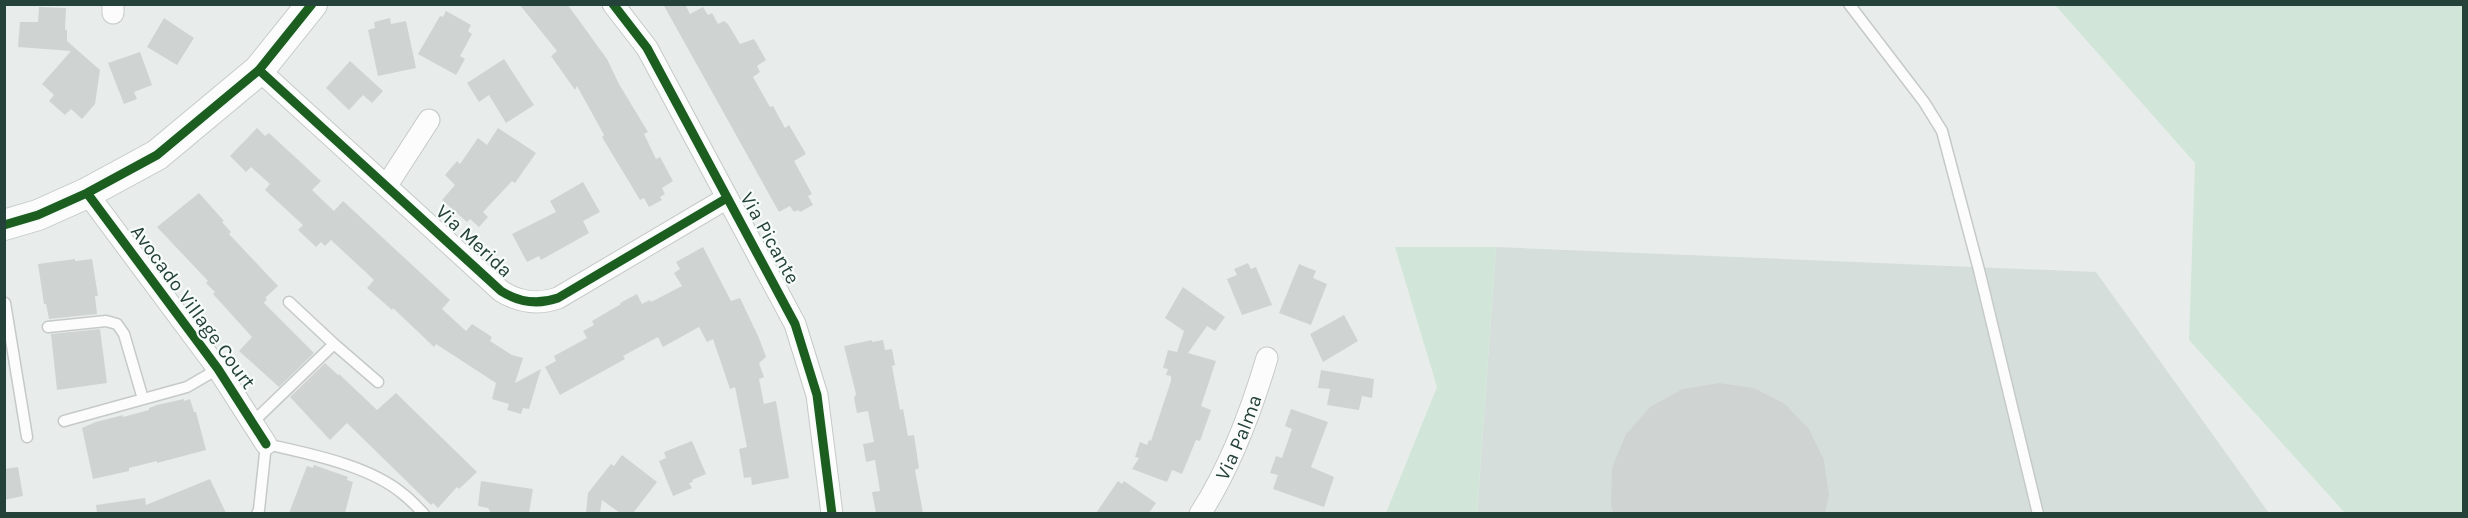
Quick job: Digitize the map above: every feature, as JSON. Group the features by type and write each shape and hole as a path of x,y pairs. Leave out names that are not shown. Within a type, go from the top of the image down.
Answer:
{"main road":[{"path":"4,225 38,215 87,193 157,155 259,70 312,4"}],"street":[{"name":"Via Picante","path":"613,4 647,48 784,300 804,349 817,394 832,513"},
{"name":"Via Merida","path":"259,70 511,298 534,303 558,298 727,198"},
{"path":"387,185 429,120"},
{"name":"Avocado Village Court","path":"87,193 218,369 266,444"},
{"name":"Via Palma","path":"1200,513 1220,483 1254,402 1267,358"}],"lane":[{"path":"1849,4 1924,102 1942,131 1979,270 2038,513"},
{"path":"289,302 378,382"},
{"path":"5,303 27,437"},
{"path":"48,327 106,321 117,324 124,334 143,399"},
{"path":"253,422 334,344"},
{"path":"64,421 187,387 218,369"},
{"path":"257,513 260,510 266,444 325,458 379,478 402,493 424,513"}],"shaded area":[{"path":"1496,247 2096,272 2269,513 1477,514"}],"green space":[{"path":"2055,5 2463,5 2463,513 2345,513 2189,340 2195,163"},
{"path":"1395,247 1496,247 1477,513 1386,513 1437,387"}],"building":[{"path":"519,4 567,4 578,19 607,59 648,132 644,134 656,159 660,157 673,181 662,188 665,194 660,197 662,200 649,207 644,198 640,200 602,137 604,135 577,86 575,90 551,56 557,51"},
{"path":"663,4 685,4 690,14 703,7 708,15 712,13 718,24 724,21 728,24 740,44 754,39 766,60 757,66 760,72 753,77 770,107 773,106 785,128 789,125 806,154 794,161 812,194 808,196 813,205 800,212 798,210 794,212 790,206 779,212"},
{"path":"39,7 66,8 67,41 100,70 95,104 82,119 71,109 65,115 49,101 54,95 42,84 71,51 18,47 20,22 38,22"},
{"path":"446,11 471,25 468,31 472,34 460,56 465,59 456,75 418,54 440,16 443,17"},
{"path":"164,18 194,38 177,65 147,47"},
{"path":"390,18 391,24 406,21 416,68 378,76 368,30 375,28 374,22"},
{"path":"140,52 152,85 134,92 137,99 124,104 108,63"},
{"path":"504,59 534,105 506,123 489,95 479,102 467,83"},
{"path":"350,61 383,91 372,103 363,95 349,110 326,88"},
{"path":"257,128 265,136 269,133 321,181 312,190 334,211 343,201 450,300 442,309 466,331 472,324 492,337 490,341 512,355 523,358 515,383 541,369 529,409 523,408 521,414 507,410 509,404 492,399 496,383 436,344 434,347 393,308 392,310 367,288 374,280 331,240 325,246 321,242 316,247 298,230 303,225 265,190 270,184 251,167 246,172 230,156"},
{"path":"498,128 536,153 515,183 512,181 483,212 488,217 479,227 470,219 467,222 442,200 455,185 445,175 457,161 460,164 478,138 487,145"},
{"path":"583,182 600,212 583,221 589,233 541,260 539,256 527,262 512,234 556,212 550,201"},
{"path":"199,193 224,221 222,222 231,232 229,234 278,286 265,298 267,299 264,303 314,353 279,387 239,351 252,337 213,294 215,292 206,283 208,281 157,227"},
{"path":"703,247 731,301 740,298 759,338 766,357 759,363 764,377 759,379 764,404 776,401 789,478 752,485 751,477 744,478 739,449 747,447 735,387 730,389 713,339 707,342 699,327 663,347 658,337 623,356 625,359 560,395 545,367 556,361 554,356 587,338 583,331 594,325 592,321 620,303 637,294 642,304 650,300 651,302 682,286 674,273 680,269 676,262"},
{"path":"75,259 75,261 92,259 98,296 95,296 97,314 49,319 46,304 44,304 38,264"},
{"path":"1248,263 1251,269 1256,267 1272,305 1242,315 1227,279 1237,275 1234,269"},
{"path":"1299,264 1316,271 1313,278 1327,284 1311,325 1279,313"},
{"path":"1183,287 1225,317 1215,331 1207,326 1188,353 1216,361 1201,406 1211,410 1200,441 1196,440 1182,474 1172,470 1167,482 1132,469 1139,458 1135,457 1140,442 1147,445 1149,440 1151,441 1171,381 1171,376 1166,375 1168,369 1163,368 1168,350 1177,352 1184,331 1165,318"},
{"path":"1344,315 1358,341 1323,362 1310,334"},
{"path":"100,329 107,383 57,390 51,334"},
{"path":"872,340 872,342 883,340 885,350 892,349 895,365 892,366 900,410 903,409 908,436 914,435 919,468 915,470 923,513 876,513 872,492 880,491 875,460 866,462 863,444 874,442 868,411 857,413 854,398 856,394 844,346"},
{"path":"325,363 377,410 396,393 477,472 459,489 457,487 438,508 433,503 431,505 347,423 330,440 290,397"},
{"path":"1321,370 1374,379 1372,398 1362,396 1359,410 1327,405 1330,389 1318,388"},
{"path":"1719,383 1754,388 1785,404 1809,429 1824,460 1829,495 1825,513 1613,513 1611,505 1612,468 1626,434 1650,407 1683,389"},
{"path":"184,399 184,401 190,399 194,412 196,412 206,450 93,479 82,428 96,422 123,415 123,417 149,410 157,405"},
{"path":"1291,409 1328,422 1311,467 1334,477 1324,507 1273,489 1278,475 1270,473 1276,456 1282,458 1292,429 1285,426"},
{"path":"692,441 706,474 689,483 692,488 673,496 659,461 666,458 664,452"},
{"path":"622,455 657,482 633,513 620,513 602,500 600,513 586,513 588,493 611,464 614,466"},
{"path":"314,465 348,477 347,480 353,482 345,513 289,513 307,466 313,468"},
{"path":"18,467 23,496 4,500 4,469"},
{"path":"210,479 226,513 97,513 96,505 145,498 146,505"},
{"path":"481,481 533,489 529,513 491,513 488,508 478,506"},
{"path":"1118,481 1122,484 1124,481 1156,503 1149,513 1096,513"}],"cycle path":[{"path":"4,225 38,215 87,193 157,155 259,70 312,4"},
{"path":"613,4 647,48 795,324 817,395 832,514"},
{"path":"259,70 501,291 522,300 543,302 558,298 727,198"},
{"path":"87,193 218,369 266,444"}]}
